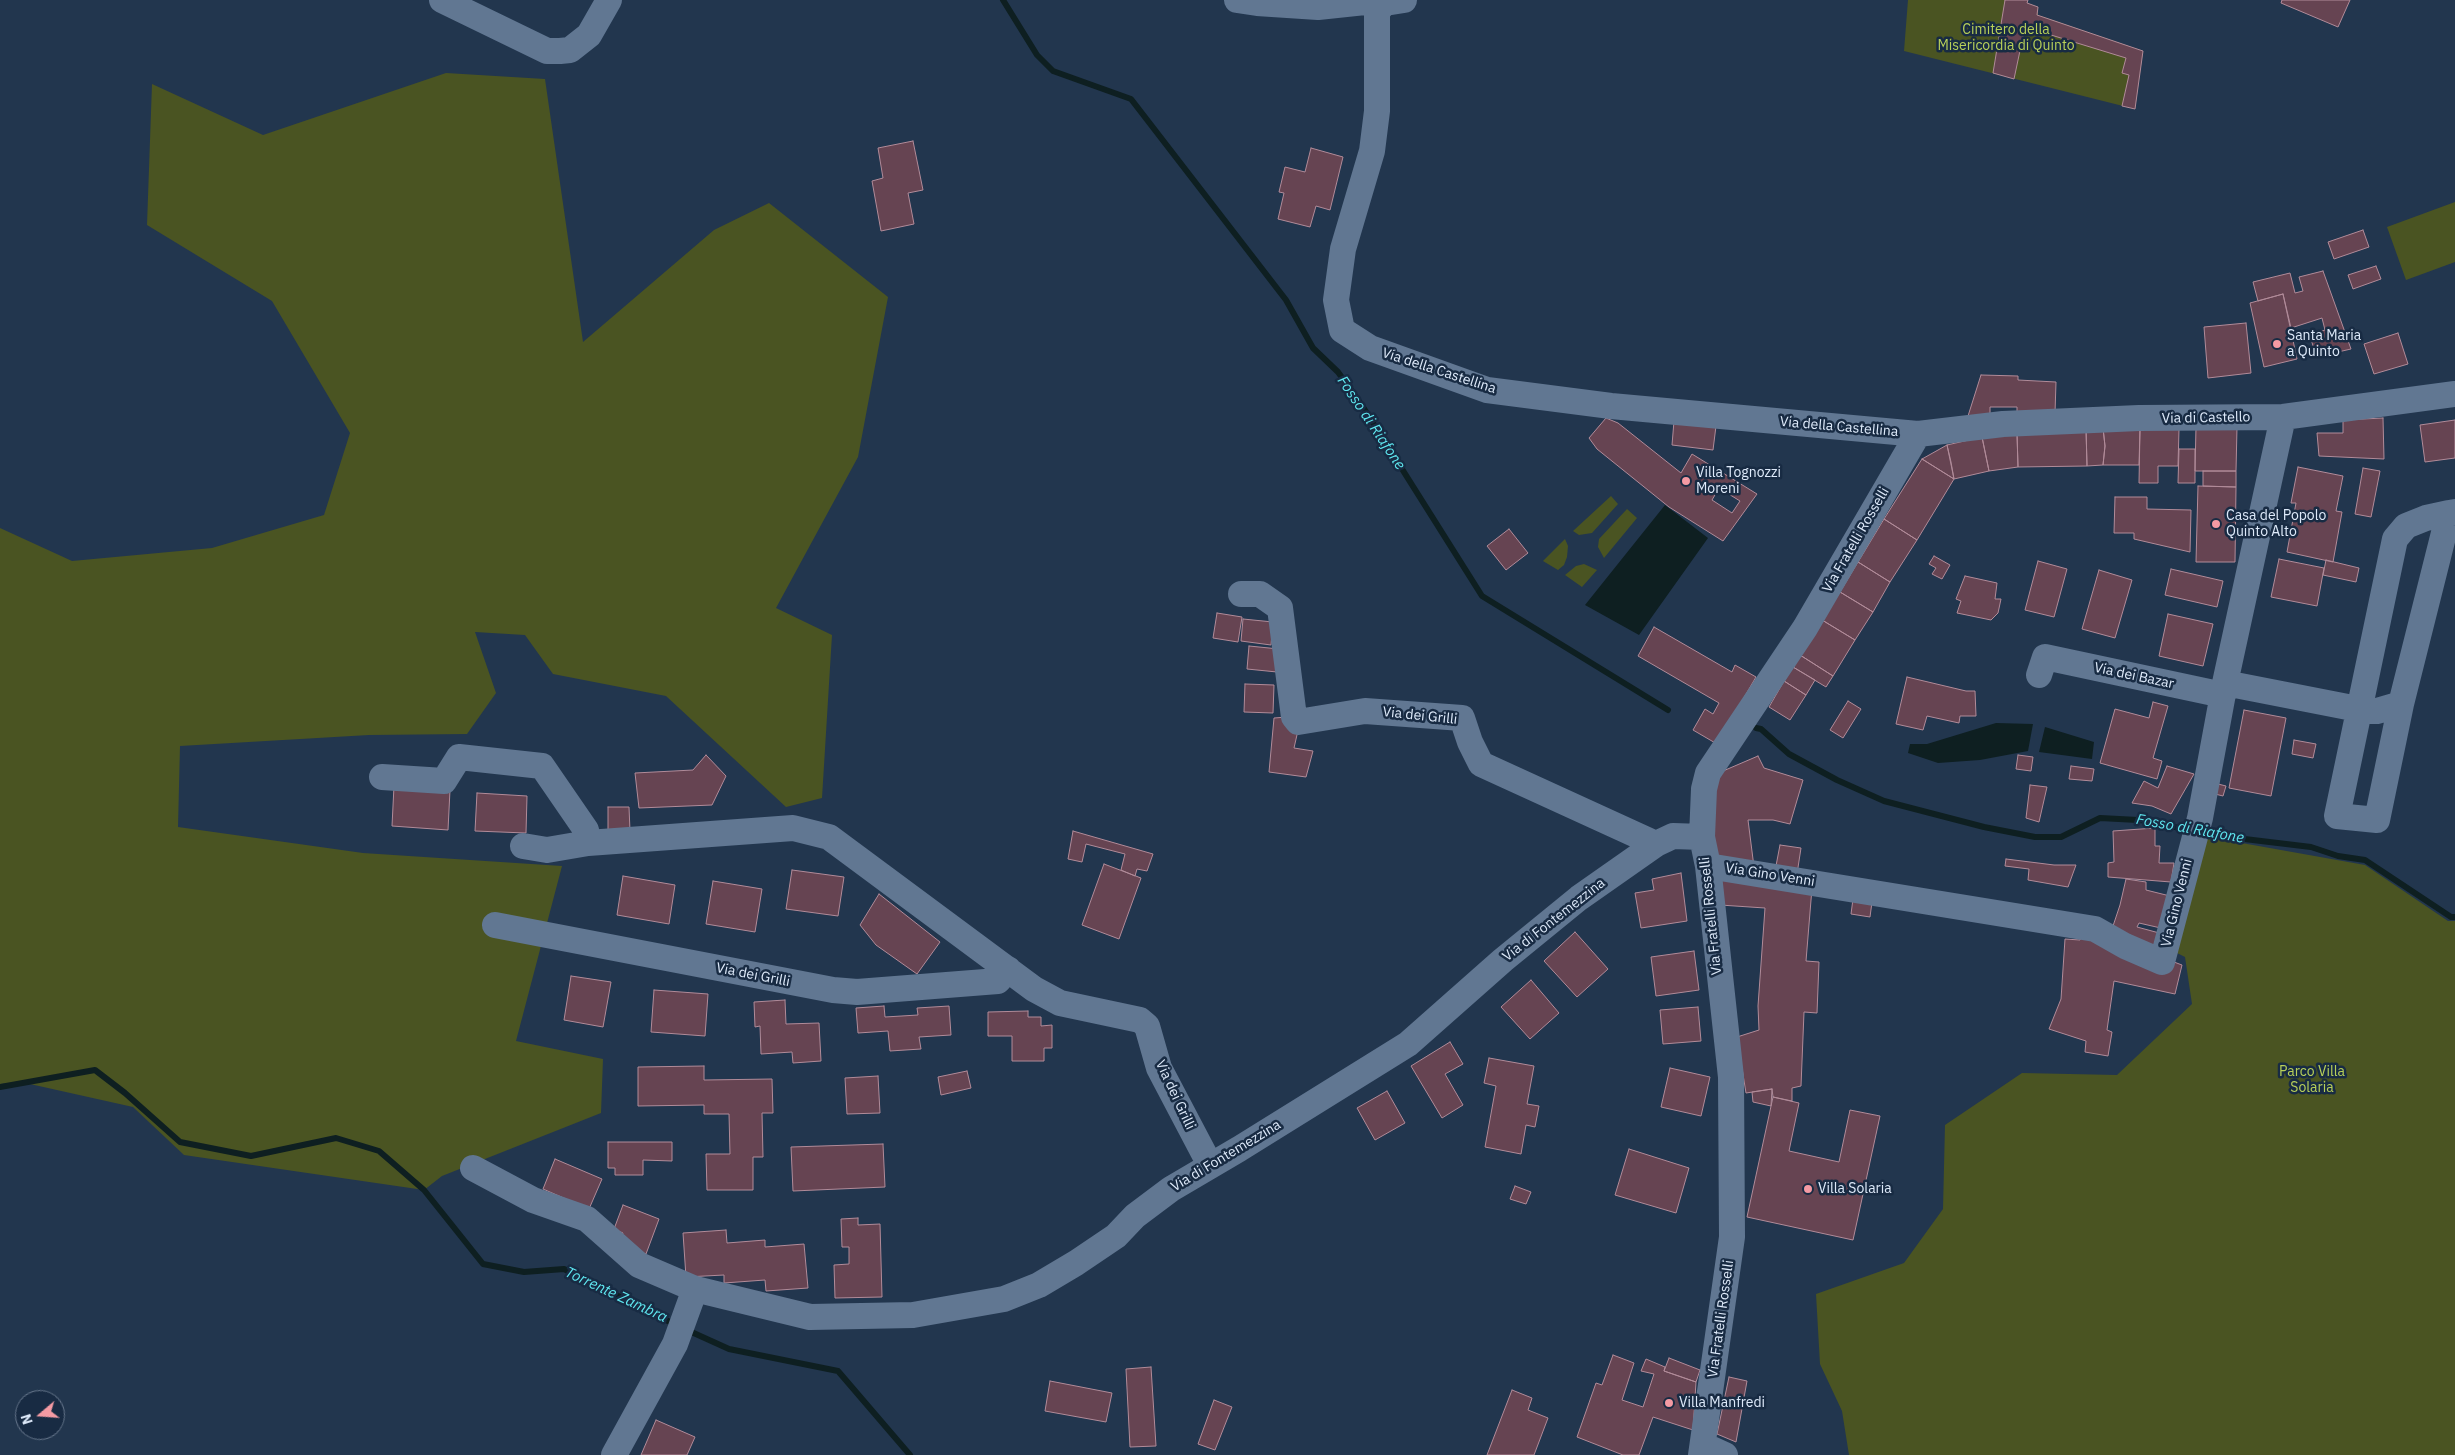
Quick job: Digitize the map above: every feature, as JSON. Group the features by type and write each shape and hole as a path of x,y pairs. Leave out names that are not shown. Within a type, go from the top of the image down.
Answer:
{"street":[{"path":"442,0 547,50 560,51 570,50 589,35 609,0"},
{"path":"1237,0 1257,4 1318,7 1365,2 1392,3"},
{"name":"Via della Castellina","path":"1392,3 1376,11 1377,111 1372,151 1343,249 1336,300 1342,330 1370,348 1488,390 1611,406 1918,434 1955,431"},
{"path":"2139,418 2139,410 2152,407 2308,398 2419,387 2429,388 2445,396"},
{"name":"Via di Castello","path":"1955,431 2003,424 2139,418 2283,417 2445,396"},
{"name":"Via Gino Venni","path":"1708,866 2095,930 2125,946 2162,962 2200,818 2224,689 2283,417"},
{"name":"Via Fratelli Rosselli","path":"1709,1452 1732,1237 1731,1077 1708,866 1702,837 1704,789 1708,773 1805,628 1918,434"},
{"path":"2452,512 2402,704 2377,820 2337,816 2395,539 2406,526 2426,518 2452,512"},
{"name":"Via dei Grilli","path":"1241,594 1260,594 1280,608 1294,717 1298,722 1365,711 1462,718 1470,742 1481,764 1656,844"},
{"name":"Via dei Bazar","path":"2044,660 2358,709 2377,711 2402,704"},
{"path":"382,777 444,782 459,757 542,766 586,830 588,843"},
{"name":"Via dei Grilli","path":"523,846 547,850 588,843 793,828 829,838 1034,989 1060,1003 1140,1020 1147,1026 1159,1068 1210,1165"},
{"name":"Via di Fontemezzina","path":"472,1168 533,1200 587,1219 639,1265 695,1288 810,1317 912,1315 1004,1300 1039,1285 1076,1263 1116,1236 1136,1216 1170,1189 1408,1044 1503,960 1571,904 1656,844 1673,836 1702,837"},
{"name":"Via dei Grilli","path":"495,925 833,990 857,992 998,982 1008,969"},
{"path":"614,1455 675,1344 695,1288"}],"green space":[{"name":"Cimitero della Misericordia di Quinto","path":"1908,0 2028,0 2027,3 2038,7 2038,15 2143,51 2135,109 1904,51"},
{"path":"446,73 545,79 583,342 714,230 769,203 888,297 858,457 776,608 832,635 822,798 786,807 666,696 553,674 525,635 475,632 496,693 467,734 369,735 180,746 178,827 363,853 562,866 516,1041 603,1059 601,1113 442,1176 424,1190 184,1155 133,1107 21,1082 0,1084 0,528 72,561 212,548 324,515 350,433 272,301 147,225 152,84 263,135"},
{"path":"2455,202 2455,262 2406,280 2387,227"},
{"path":"1611,496 1618,504 1592,533 1579,535 1573,531"},
{"path":"1627,509 1637,518 1604,558 1598,547 1599,539"},
{"path":"1565,539 1568,546 1567,557 1564,565 1558,570 1543,561"},
{"path":"1584,564 1597,570 1582,587 1565,575 1576,566"},
{"name":"Parco Villa Solaria","path":"2197,835 2365,865 2448,921 2455,921 2455,1455 1849,1455 1842,1411 1820,1364 1816,1294 1904,1263 1943,1209 1945,1125 2022,1073 2117,1075 2192,1004 2185,957 2171,950"}],"shaded area":[{"path":"1665,505 1708,538 1639,635 1585,605"},
{"path":"1996,723 2033,724 2028,751 1980,760 1938,763 1908,753 1910,744 1927,744"},
{"path":"2045,727 2094,742 2092,759 2039,752"}],"building":[{"path":"2005,0 2028,0 2027,3 2038,7 2037,15 2143,51 2135,109 2122,106 2129,75 2122,73 2126,58 2025,27 2014,79 1993,73"},
{"path":"2282,0 2350,0 2338,27 2281,3"},
{"path":"913,141 923,190 908,193 914,224 881,231 872,181 883,178 878,148"},
{"path":"1311,148 1343,157 1330,210 1316,206 1310,227 1278,219 1284,193 1279,192 1285,167 1305,172"},
{"path":"2363,230 2369,247 2334,259 2328,242"},
{"path":"2376,266 2381,279 2353,289 2348,275"},
{"path":"2323,271 2351,349 2316,357 2310,335 2325,330 2322,318 2291,328 2283,294 2258,301 2253,282 2290,273 2295,293 2303,291 2299,277"},
{"name":"Santa Maria a Quinto","path":"2283,294 2297,359 2264,367 2250,303"},
{"path":"2246,323 2251,373 2208,378 2204,327"},
{"path":"2398,333 2408,364 2374,374 2364,344"},
{"path":"1981,375 2018,376 2018,380 2056,382 2055,413 2017,412 2017,407 1990,407 1990,416 1968,416"},
{"name":"Villa Tognozzi Moreni","path":"1606,418 1618,423 1681,473 1692,454 1757,494 1723,541 1669,507 1597,449 1589,438","holes":["1719,488 1740,501 1732,513 1712,500"]},
{"path":"2383,418 2384,459 2319,456 2317,433 2343,433 2343,420"},
{"path":"2455,420 2455,458 2425,462 2420,425"},
{"path":"1674,421 1716,426 1713,450 1672,445"},
{"path":"2196,427 2237,427 2236,471 2195,471"},
{"path":"2086,428 2087,466 2018,467 2017,433"},
{"path":"2086,428 2103,428 2105,446 2103,465 2087,466"},
{"path":"2103,428 2140,429 2139,465 2103,465 2105,446"},
{"path":"2140,429 2179,429 2178,466 2158,466 2158,483 2139,483"},
{"path":"2017,433 2018,467 1989,471 1982,437"},
{"path":"1982,437 1989,471 1954,479 1947,445"},
{"path":"1947,445 1951,462 1954,479 1922,459"},
{"path":"2179,449 2195,449 2195,483 2178,483"},
{"path":"1922,459 1954,479 1917,540 1884,519"},
{"path":"2298,467 2343,476 2336,511 2342,512 2333,562 2287,552 2296,503 2291,503"},
{"path":"2363,468 2380,471 2371,517 2355,514"},
{"path":"2203,471 2236,471 2236,487 2203,486"},
{"name":"Casa del Popolo Quinto Alto","path":"2198,486 2236,487 2235,562 2196,562"},
{"path":"2115,497 2147,497 2147,509 2191,510 2190,552 2134,539 2134,533 2114,533"},
{"path":"1884,519 1917,540 1890,582 1858,562"},
{"path":"1509,529 1528,553 1506,570 1487,546"},
{"path":"1934,556 1950,565 1942,579 1932,574 1936,568 1929,564"},
{"path":"2279,559 2324,568 2317,606 2271,597"},
{"path":"2326,560 2359,568 2356,582 2323,575"},
{"path":"2038,561 2067,569 2054,617 2025,610"},
{"path":"1858,562 1890,582 1873,612 1840,592"},
{"path":"2171,569 2223,581 2217,607 2165,595"},
{"path":"2099,570 2132,580 2115,638 2082,629"},
{"path":"1965,576 1997,583 1995,599 2001,599 1998,613 1991,620 1957,613 1961,601 1956,599"},
{"path":"1840,592 1873,612 1855,640 1822,620"},
{"path":"1217,613 1242,617 1238,642 1213,638"},
{"path":"2168,614 2213,624 2203,666 2159,656"},
{"path":"1243,619 1273,622 1271,645 1241,641"},
{"path":"1822,620 1855,640 1833,676 1800,655"},
{"path":"1654,627 1732,672 1735,665 1756,677 1717,744 1693,730 1705,709 1713,714 1719,703 1638,656"},
{"path":"1249,646 1279,649 1277,672 1247,669"},
{"path":"1800,655 1833,676 1826,687 1793,667"},
{"path":"1793,667 1815,680 1806,695 1784,681"},
{"path":"1907,677 1966,691 1975,691 1976,716 1960,716 1959,723 1927,716 1923,730 1896,724"},
{"path":"1784,681 1806,695 1790,720 1769,707"},
{"path":"1245,684 1274,685 1273,713 1244,712"},
{"path":"1848,701 1861,709 1843,738 1830,730"},
{"path":"2153,702 2168,706 2153,758 2162,761 2157,779 2100,763 2115,709 2149,718"},
{"path":"2244,710 2286,718 2271,796 2229,788"},
{"path":"1287,717 1299,726 1294,748 1313,751 1306,777 1269,772 1274,718"},
{"path":"2294,740 2316,744 2313,758 2292,754"},
{"path":"706,755 726,776 712,805 639,808 635,773 693,770"},
{"path":"2018,755 2033,757 2031,771 2016,769"},
{"path":"1758,756 1764,768 1803,780 1790,824 1773,820 1748,820 1754,867 1717,863 1708,813 1716,774"},
{"path":"2071,766 2094,769 2092,781 2069,779"},
{"path":"2167,766 2194,774 2171,814 2152,806 2132,803 2144,781 2158,788"},
{"path":"2214,783 2226,786 2223,796 2211,793"},
{"path":"2030,785 2047,787 2039,822 2026,818"},
{"path":"394,786 450,790 448,830 392,826"},
{"path":"477,793 527,796 526,833 475,831"},
{"path":"608,807 629,807 630,831 608,831"},
{"path":"2155,828 2155,846 2160,846 2159,863 2174,863 2171,882 2108,877 2108,863 2114,862 2113,831"},
{"path":"1073,831 1153,854 1147,871 1137,869 1135,876 1121,870 1125,854 1086,844 1082,862 1068,859"},
{"path":"1780,845 1801,848 1797,874 1775,871"},
{"path":"2006,859 2054,865 2076,865 2068,887 2028,880 2029,869 2005,866"},
{"path":"1104,864 1141,878 1119,939 1082,925"},
{"path":"792,870 844,877 838,916 786,909"},
{"path":"1716,870 1812,888 1806,961 1819,962 1817,1013 1804,1012 1801,1086 1792,1088 1792,1101 1773,1097 1772,1089 1746,1093 1737,1037 1759,1030 1758,1006 1765,908 1720,905"},
{"path":"1681,873 1687,921 1641,928 1635,893 1654,890 1652,879"},
{"path":"623,876 675,885 669,924 617,915"},
{"path":"2126,879 2146,882 2146,890 2170,896 2165,929 2139,923 2137,927 2163,934 2157,956 2110,935"},
{"path":"713,881 762,889 755,932 706,924"},
{"path":"879,894 940,942 917,974 876,945 860,925"},
{"path":"1853,899 1872,902 1870,917 1851,914"},
{"path":"2083,928 2182,965 2175,994 2114,981 2107,1030 2112,1032 2108,1056 2085,1052 2086,1041 2049,1029 2061,999 2065,939 2080,940"},
{"path":"1575,932 1608,969 1577,997 1544,961"},
{"path":"1694,951 1699,990 1656,996 1651,957"},
{"path":"571,976 611,982 603,1027 564,1020"},
{"path":"1531,980 1559,1013 1530,1039 1501,1007"},
{"path":"654,990 708,994 705,1036 651,1032"},
{"path":"785,1000 786,1024 819,1023 821,1061 793,1063 792,1052 761,1054 760,1026 755,1027 754,1002"},
{"path":"884,1006 885,1017 918,1015 917,1008 949,1006 951,1035 919,1037 921,1049 890,1051 888,1031 858,1033 856,1008"},
{"path":"1698,1007 1701,1041 1663,1044 1660,1010"},
{"path":"1028,1011 1028,1017 1041,1017 1041,1026 1052,1025 1052,1048 1044,1048 1044,1061 1012,1061 1012,1036 988,1036 988,1012"},
{"path":"1450,1042 1463,1064 1445,1074 1463,1105 1442,1118 1411,1066"},
{"path":"1489,1058 1534,1066 1527,1104 1539,1106 1535,1127 1526,1125 1521,1154 1485,1147 1496,1086 1484,1083"},
{"path":"704,1066 704,1080 772,1079 773,1113 762,1113 763,1157 753,1157 753,1190 707,1190 706,1154 730,1154 729,1114 704,1114 704,1105 638,1106 638,1067"},
{"path":"1670,1068 1710,1077 1701,1116 1661,1107"},
{"path":"967,1071 971,1088 941,1095 938,1077"},
{"path":"878,1076 880,1113 847,1114 845,1078"},
{"path":"1772,1089 1771,1106 1753,1102 1752,1092"},
{"path":"1387,1091 1405,1123 1375,1140 1357,1108"},
{"name":"Villa Solaria","path":"1773,1097 1799,1103 1789,1151 1839,1162 1850,1110 1880,1116 1853,1240 1747,1217"},
{"path":"608,1142 672,1142 672,1161 643,1160 643,1175 615,1175 615,1168 608,1168"},
{"path":"883,1144 885,1187 793,1191 791,1147"},
{"path":"1629,1149 1689,1168 1676,1213 1615,1195"},
{"path":"555,1159 602,1179 589,1209 543,1189"},
{"path":"1515,1186 1531,1192 1526,1204 1510,1199"},
{"path":"623,1205 659,1219 646,1254 619,1244 623,1233 614,1229"},
{"path":"858,1218 858,1225 880,1224 882,1297 835,1298 834,1265 849,1264 849,1247 842,1247 841,1219"},
{"path":"726,1230 727,1243 765,1240 765,1247 804,1244 808,1288 766,1291 765,1280 724,1283 724,1275 686,1277 683,1233"},
{"name":"Villa Manfredi","path":"1613,1355 1634,1363 1622,1400 1643,1407 1654,1374 1641,1371 1646,1359 1665,1367 1664,1371 1696,1382 1693,1430 1653,1417 1639,1455 1623,1455 1577,1437 1596,1383 1602,1385"},
{"path":"1669,1358 1700,1370 1696,1382 1664,1371"},
{"path":"1151,1367 1156,1446 1130,1447 1126,1369"},
{"path":"1729,1377 1747,1381 1736,1442 1717,1434"},
{"path":"1050,1381 1112,1393 1106,1422 1045,1411"},
{"path":"1512,1390 1532,1398 1528,1410 1548,1418 1534,1455 1487,1455"},
{"path":"1214,1400 1232,1407 1215,1450 1198,1444"},
{"path":"656,1420 695,1437 687,1455 641,1455"}],"waterway":[{"name":"Fosso di Riafone","path":"1003,0 1037,55 1053,71 1131,99 1286,300 1313,348 1338,372 1363,407 1482,596 1668,710"},
{"name":"Fosso di Riafone","path":"1756,728 1761,729 1789,754 1837,780 1884,801 1984,827 2035,837 2061,837 2100,818 2157,821 2190,832"},
{"name":"Fosso di Riafone","path":"2203,834 2311,847 2338,856 2365,860 2451,917 2455,917"},
{"name":"Torrente Zambra","path":"0,1087 95,1070 125,1093 180,1142 251,1156 336,1138 379,1151 424,1190 483,1264 524,1272 564,1269 676,1325"},
{"name":"Torrente Zambra","path":"687,1330 729,1349 838,1371 910,1455"}],"place":[{"name":"Santa Maria a Quinto","path":"2277,344"},
{"name":"Villa Tognozzi Moreni","path":"1686,481"},
{"name":"Casa del Popolo Quinto Alto","path":"2216,524"},
{"name":"Villa Solaria","path":"1808,1189"},
{"name":"Villa Manfredi","path":"1669,1403"}]}
